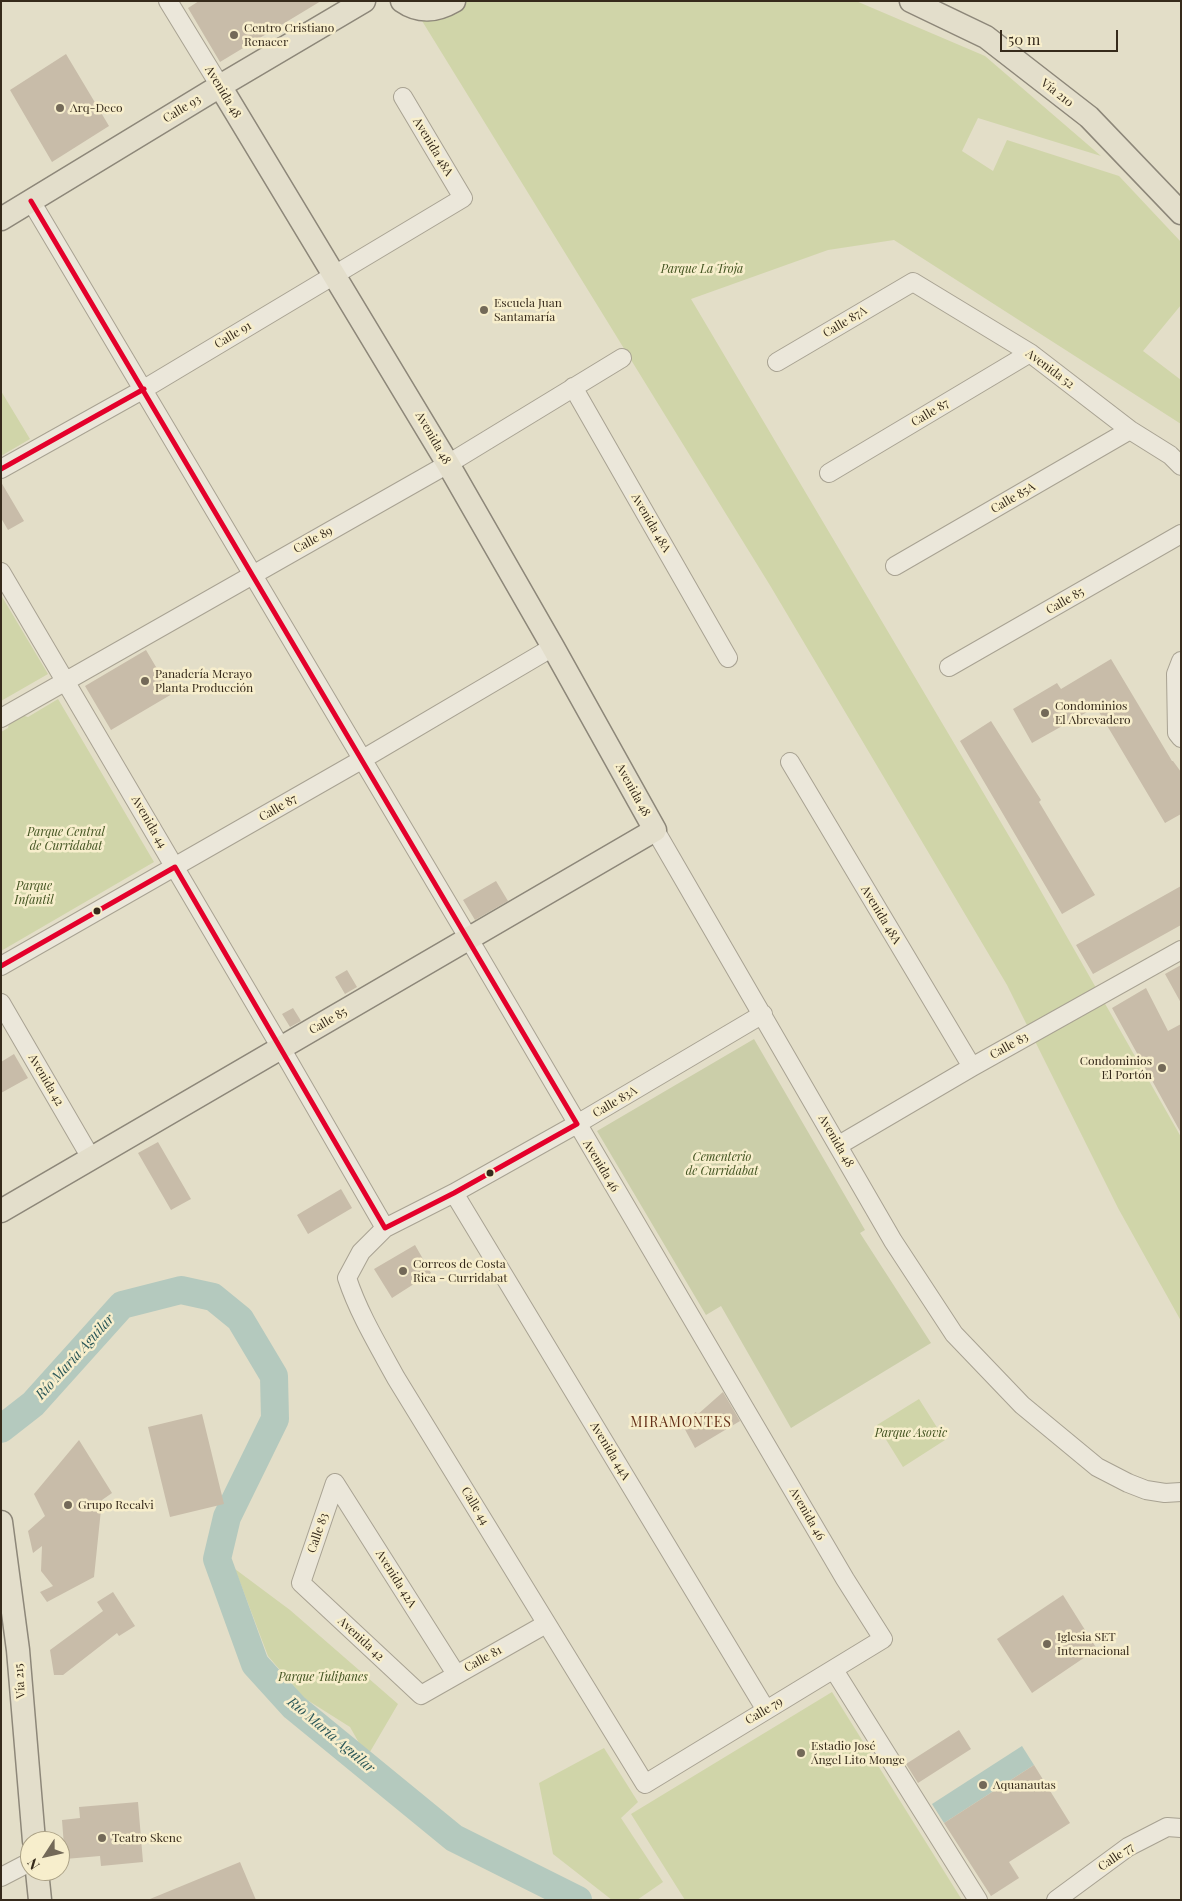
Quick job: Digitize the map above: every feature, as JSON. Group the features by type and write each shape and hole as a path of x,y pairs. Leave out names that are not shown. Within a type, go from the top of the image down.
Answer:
{"main road":[{"name":"Calle 93","path":"1,219 348,7 364,1"},
{"path":"402,1 419,9 432,10 454,1"},
{"name":"Vía 210","path":"911,1 986,37 1089,117 1181,213"},
{"name":"Avenida 48","path":"220,86 448,464 655,830"},
{"name":"Calle 85","path":"1,1211 655,830"},
{"name":"Vía 215","path":"2,1532 18,1650 33,1831"},
{"path":"37,1881 40,1900"}],"street":[{"name":"Avenida 48","path":"168,1 220,86"},
{"name":"Avenida 48A","path":"403,97 463,198"},
{"name":"Calle 91","path":"1,469 144,389 463,198"},
{"name":"Avenida 46","path":"31,201 363,759 845,1579 883,1639"},
{"name":"Avenida 52","path":"913,282 1030,353 1130,430 1170,455 1181,466"},
{"name":"Calle 87A","path":"777,362 913,282"},
{"name":"Calle 87","path":"830,473 1030,353"},
{"name":"Calle 89","path":"1,718 448,464 622,358"},
{"name":"Avenida 48A","path":"573,387 728,658"},
{"name":"Calle 85A","path":"895,566 1130,430"},
{"name":"Calle 85","path":"949,667 1181,534"},
{"name":"Avenida 44","path":"1,572 386,1228"},
{"name":"Calle 87","path":"1,966 363,759 553,647"},
{"path":"1181,661 1176,674 1177,732 1181,738"},
{"name":"Avenida 48A","path":"790,762 972,1067"},
{"name":"Avenida 48","path":"655,830 840,1145 893,1241 954,1334 1022,1406 1097,1467 1146,1490 1165,1493 1181,1492"},
{"name":"Calle 83","path":"840,1145 972,1067 1181,950"},
{"name":"Avenida 42","path":"1,1003 91,1158"},
{"name":"Calle 83A","path":"386,1228 454,1193 577,1124 763,1014"},
{"name":"Avenida 44A","path":"454,1193 766,1710"},
{"name":"Calle 44","path":"386,1228 361,1252 347,1278 355,1302 396,1378 645,1784"},
{"name":"Calle 83","path":"301,1583 335,1483"},
{"name":"Avenida 42A","path":"335,1483 456,1674"},
{"name":"Avenida 42","path":"301,1583 420,1695"},
{"name":"Calle 81","path":"420,1695 546,1624"},
{"name":"Calle 79","path":"645,1784 883,1639"},
{"path":"834,1670 978,1900"},
{"name":"Calle 77","path":"1056,1900 1128,1847 1167,1827 1181,1828"},
{"path":"1,1877 20,1867"}],"green space":[{"name":"Parque La Troja","path":"466,1 856,1 985,56 1101,156 978,118 962,151 993,171 1007,140 1119,176 1181,242 1181,305 1143,351 1181,380 1181,424 894,240 828,250 691,299 1022,858 1181,1137 1181,1321 1118,1208 1007,985 771,587 419,16 453,11"},
{"path":"1,391 30,439 1,456"},
{"path":"1,595 48,674 1,701"},
{"name":"Parque Central de Curridabat","path":"58,699 154,862 1,951 1,732 8,728 12,712 28,717"},
{"name":"Cementerio de Curridabat","path":"754,1039 865,1230 860,1233 931,1343 791,1428 721,1306 706,1315 597,1131"},
{"name":"Parque Asovic","path":"919,1399 945,1440 903,1467 877,1425"},
{"name":"Parque Tulipanes","path":"235,1569 290,1610 398,1704 367,1757 350,1727 304,1698 268,1656"},
{"name":"Estadio José Ángel Lito Monge","path":"832,1692 962,1900 685,1900 631,1814"},
{"path":"604,1748 638,1802 621,1818 663,1882 637,1900 612,1900 553,1854 539,1783"}],"shaded area":[{"name":"Aquanautas","path":"1022,1746 1034,1765 944,1823 932,1804"}],"building":[{"name":"Centro Cristiano Renacer","path":"199,1 321,1 220,62 188,8"},
{"name":"Arq-Deco","path":"66,54 109,126 52,162 10,90"},
{"path":"1,482 24,521 8,530 1,518"},
{"path":"146,650 172,694 111,730 85,686"},
{"path":"1111,659 1172,761 1181,772 1181,814 1165,823 1096,707 1032,743 1013,709 1057,683 1061,689"},
{"path":"991,721 1041,800 1039,802 1095,895 1062,914 960,741"},
{"path":"496,881 508,901 475,920 463,900"},
{"path":"1181,886 1181,925 1093,974 1076,945"},
{"path":"1181,965 1181,1003 1165,974"},
{"path":"347,970 357,987 345,994 335,977"},
{"path":"1146,988 1168,1031 1181,1024 1181,1133 1112,1008"},
{"path":"293,1008 301,1021 290,1027 282,1014"},
{"path":"14,1054 28,1078 1,1093 1,1062"},
{"path":"158,1142 191,1199 171,1210 138,1153"},
{"path":"341,1189 352,1208 308,1234 297,1215"},
{"name":"Correos de Costa Rica - Curridabat","path":"415,1245 431,1273 392,1298 374,1269"},
{"path":"723,1392 740,1421 695,1448 681,1422 696,1412 697,1415"},
{"path":"202,1414 224,1504 170,1517 148,1427"},
{"path":"79,1440 112,1493 102,1500 94,1577 47,1602 40,1592 53,1586 41,1571 42,1546 33,1553 28,1531 45,1516 34,1494"},
{"path":"113,1592 135,1626 119,1636 117,1633 63,1675 54,1675 50,1650 103,1611 97,1602"},
{"name":"Iglesia SET Internacional","path":"1063,1595 1097,1649 1032,1693 997,1639"},
{"path":"959,1730 971,1749 918,1783 906,1764"},
{"path":"1034,1765 1070,1823 1009,1862 1019,1878 991,1896 944,1823"},
{"name":"Teatro Skene","path":"138,1802 143,1862 101,1866 100,1856 70,1859 70,1831 63,1831 62,1820 80,1818 79,1807"},
{"path":"240,1862 256,1900 150,1900 150,1899"}],"waterway":[{"name":"Río María Aguilar","path":"1,1429 33,1404 122,1305 181,1290 213,1297 240,1319 274,1376 275,1419 227,1517 217,1559 255,1664 294,1707 454,1838 578,1900"}],"transit line":[{"path":"1,966 175,867 385,1228 454,1193 577,1124 31,201"},
{"path":"1,469 144,389"}],"place":[{"name":"Centro Cristiano Renacer","path":"234,35"},
{"name":"Arq-Deco","path":"60,108"},
{"name":"Escuela Juan Santamaría","path":"484,310"},
{"name":"Panadería Merayo Planta Producción","path":"145,681"},
{"name":"Condominios El Abrevadero","path":"1045,713"},
{"name":"Condominios El Portón","path":"1162,1068"},
{"name":"Correos de Costa Rica - Curridabat","path":"403,1271"},
{"name":"Grupo Recalvi","path":"68,1505"},
{"name":"Iglesia SET Internacional","path":"1047,1644"},
{"name":"Estadio José Ángel Lito Monge","path":"801,1753"},
{"name":"Aquanautas","path":"983,1785"},
{"name":"Teatro Skene","path":"102,1838"}],"district":[{"name":"MIRAMONTES","path":"681,1423"}],"park label":[{"name":"Parque Infantil","path":"34,893"}]}
